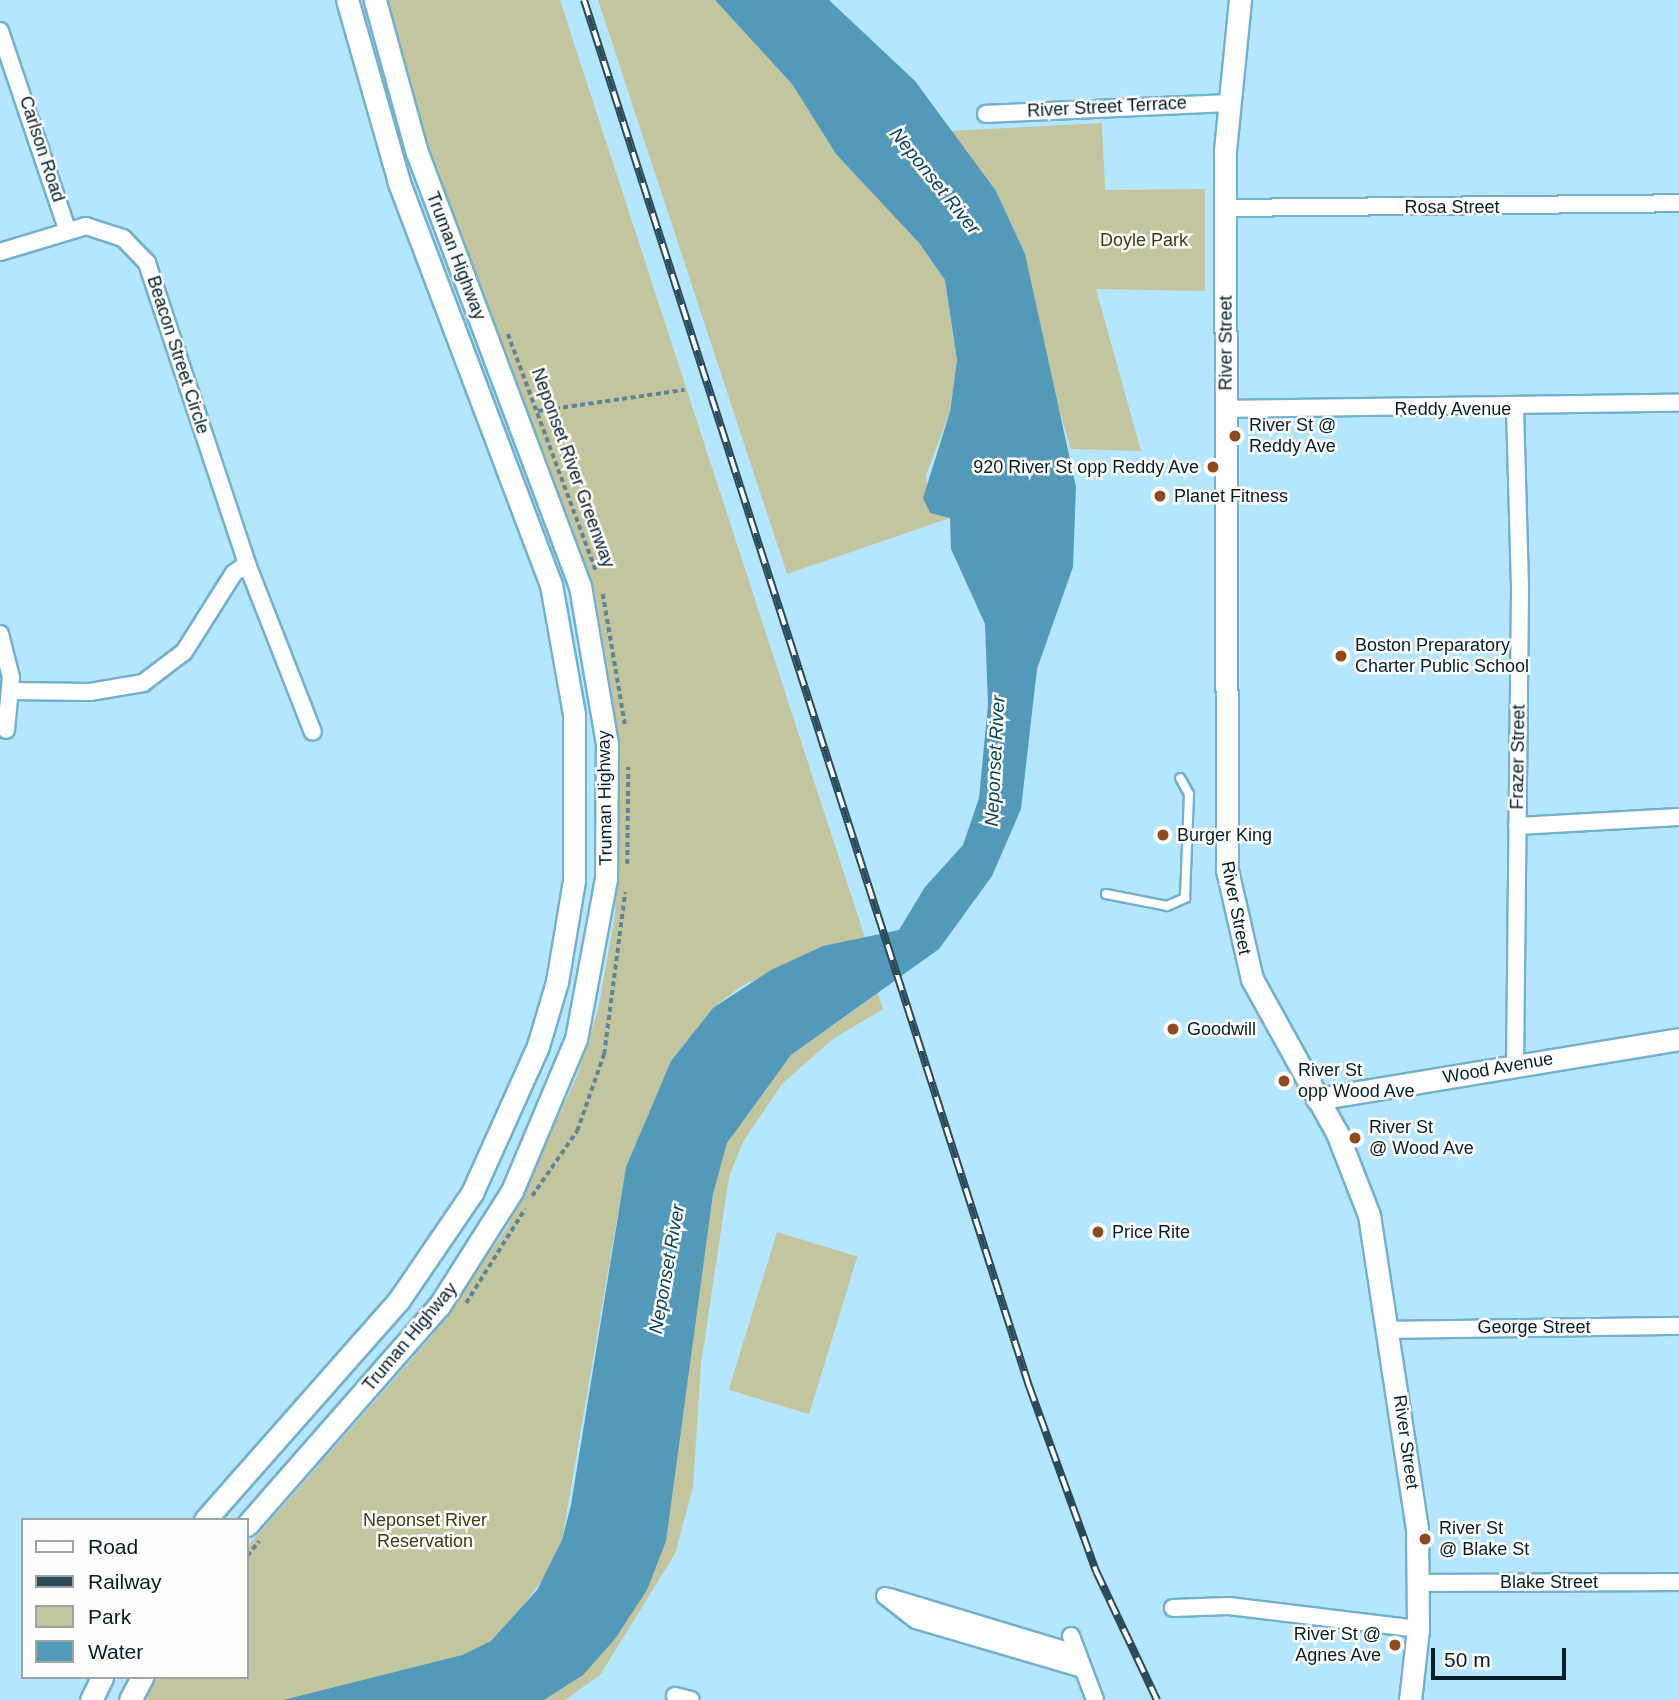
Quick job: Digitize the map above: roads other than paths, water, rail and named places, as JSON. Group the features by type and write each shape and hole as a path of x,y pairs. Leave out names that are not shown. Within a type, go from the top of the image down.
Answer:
{"main road":[{"name":"Truman Highway","path":"207,1518 422,1270 488,1165 528,1074 564,948 577,836 574,714 558,614 532,521 398,182 347,0"},
{"name":"Truman Highway","path":"248,1524 450,1291 512,1191 553,1104 587,996 606,879 608,766 594,648 571,554 529,415 498,362 416,153 375,0"},
{"name":"River Street","path":"1240,0 1227,103 1225,208 1227,409 1224,822 1229,892 1256,990 1317,1099 1365,1200 1411,1466 1420,1583 1410,1700"},
{"path":"474,371 498,362"},
{"name":"Wood Avenue","path":"1317,1099 1515,1064 1679,1039"},
{"path":"422,1270 450,1291"},
{"path":"91,1700 101,1679"},
{"path":"130,1700 141,1679"}],"street":[{"name":"Carlson Road","path":"0,31 67,229"},
{"name":"River Street Terrace","path":"986,114 1227,103"},
{"name":"Rosa Street","path":"1225,208 1679,204"},
{"name":"Beacon Street Circle","path":"0,252 67,229 111,232 147,263 247,564 313,732"},
{"name":"Reddy Avenue","path":"1227,409 1515,408 1679,403"},
{"name":"Frazer Street","path":"1515,408 1515,1064"},
{"path":"11,691 90,692 142,683 184,652 234,573 247,564"},
{"path":"0,634 11,691 6,730"},
{"path":"1517,825 1679,817"},
{"name":"George Street","path":"1389,1330 1679,1326"},
{"name":"Blake Street","path":"1420,1583 1679,1582"},
{"path":"885,1596 1080,1662 916,1620 885,1596"},
{"path":"1173,1608 1229,1606 1418,1629"},
{"path":"1071,1636 1095,1700"}],"lane":[{"path":"1106,894 1167,905 1185,898 1189,793 1180,778"}],"water":[{"name":"Neponset River","path":"715,0 829,0 915,81 996,191 1025,254 1076,487 1073,567 1037,669 1021,809 992,876 939,949 791,1055 727,1143 713,1194 666,1541 647,1590 615,1639 583,1675 544,1700 283,1700 462,1655 491,1641 537,1590 562,1540 571,1505 626,1167 671,1061 713,1008 771,970 823,946 899,930 925,887 963,845 979,798 988,705 985,624 951,549 950,518 930,513 923,498 950,412 957,360 945,280 920,244 836,154 792,84"}],"railway":[{"path":"584,0 1029,1386 1096,1571 1157,1700"}],"place":[{"name":"River St @ Reddy Ave","path":"1235,436"},
{"name":"920 River St opp Reddy Ave","path":"1213,467"},
{"name":"Planet Fitness","path":"1160,496"},
{"name":"Boston Preparatory Charter Public School","path":"1341,656"},
{"name":"Burger King","path":"1163,835"},
{"name":"Goodwill","path":"1173,1029"},
{"name":"River St opp Wood Ave","path":"1284,1081"},
{"name":"River St @ Wood Ave","path":"1355,1138"},
{"name":"Price Rite","path":"1098,1232"},
{"name":"River St @ Blake St","path":"1425,1539"},
{"name":"River St @ Agnes Ave","path":"1395,1645"}],"park label":[{"name":"Doyle Park","path":"1144,240"},
{"name":"Neponset River Reservation","path":"425,1531"}]}
